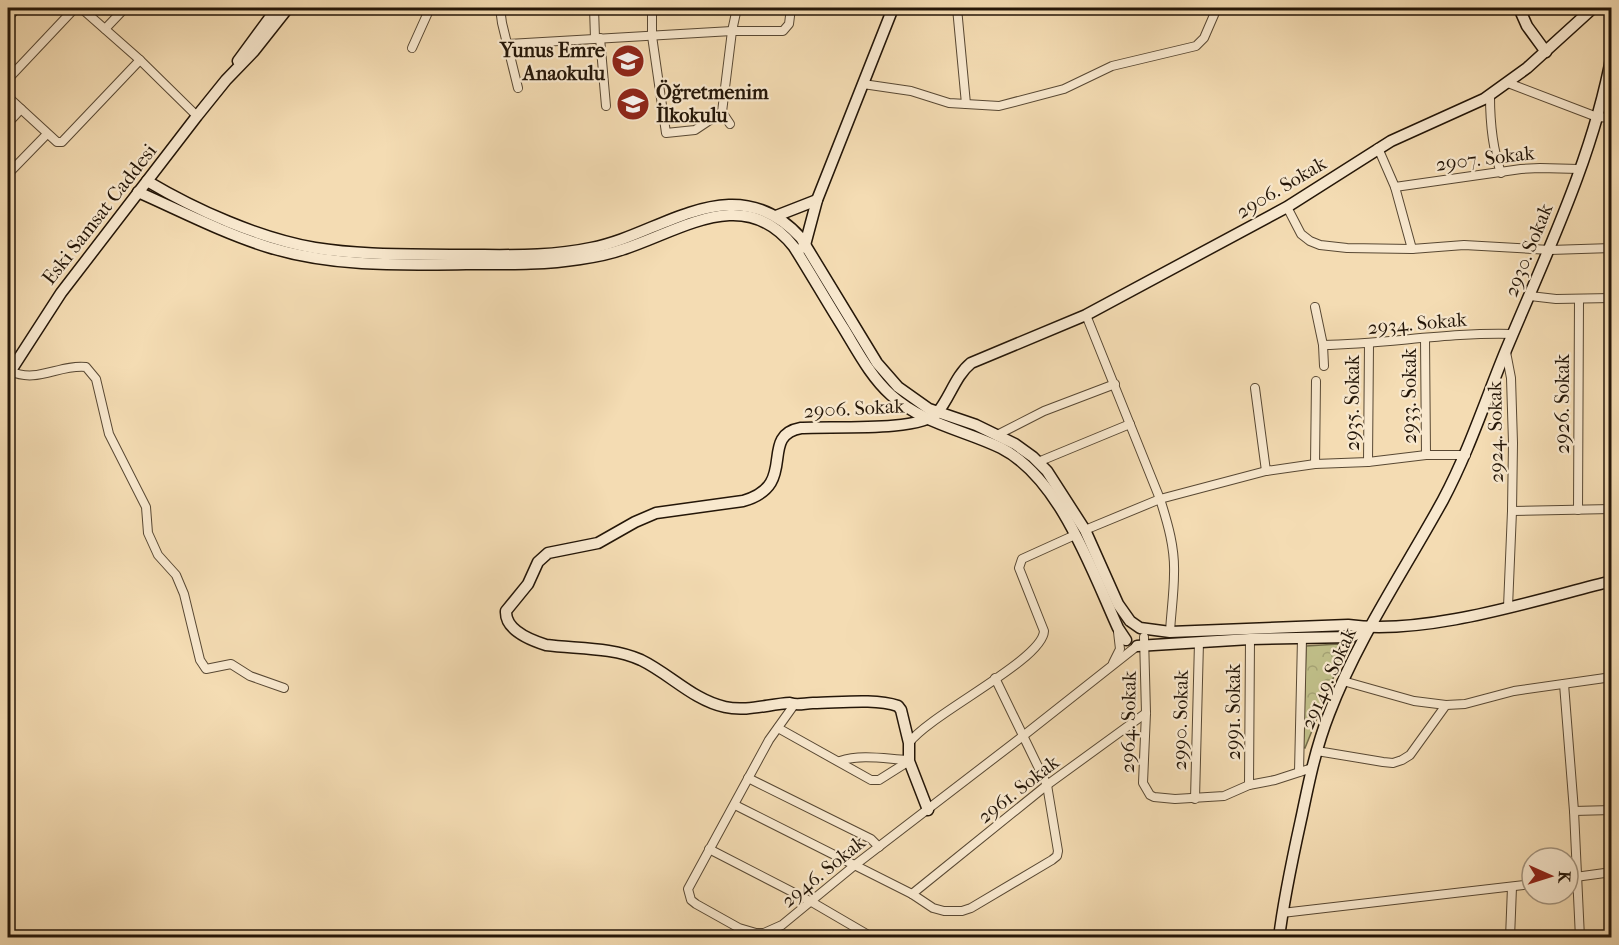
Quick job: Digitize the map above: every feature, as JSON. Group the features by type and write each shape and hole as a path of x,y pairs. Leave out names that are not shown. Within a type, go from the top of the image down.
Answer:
{"street":[{"path":"8,18 17,8"},
{"path":"9,75 75,8"},
{"path":"81,8 140,60 197,116"},
{"path":"105,28 124,8"},
{"name":"Eski Samsat Caddesi","path":"226,80 247,46 277,8"},
{"name":"Eski Samsat Caddesi","path":"9,373 61,292 197,116 288,8"},
{"path":"412,48 430,8"},
{"path":"500,8 518,88"},
{"path":"594,8 606,106"},
{"path":"652,8 652,36 666,133 695,130 722,112"},
{"path":"730,124 722,112 737,8"},
{"path":"507,44 732,31 783,31 789,24 791,8"},
{"path":"803,251 817,200 893,8"},
{"path":"957,8 966,104"},
{"path":"863,84 912,91 949,103 999,106 1012,104 1076,85 1112,66 1194,47 1204,38 1217,8"},
{"path":"1519,8 1527,26 1546,52"},
{"name":"2906. Sokak","path":"928,810 909,760 909,743 901,710 897,705 811,703 794,705 790,703 727,708 704,700 637,658 600,650 537,643 511,626 506,611 528,584 538,562 548,553 598,543 656,513 742,501 756,496 774,479 780,441 793,430 822,426 888,426 933,416 963,370 971,363 1086,315 1287,207 1378,148 1490,96 1546,52 1593,8"},
{"name":"2930. Sokak","path":"1466,455 1513,334 1550,250 1597,117 1611,54"},
{"path":"8,97 57,142 66,139 140,60"},
{"path":"1508,83 1597,117 1611,118"},
{"path":"1490,96 1491,131 1501,173"},
{"path":"8,123 21,109"},
{"path":"8,174 47,134"},
{"path":"1378,148 1395,188 1412,249"},
{"name":"2907. Sokak","path":"1395,188 1540,168 1579,169"},
{"path":"147,181 261,234 314,248 358,253 544,255 583,250 622,241 665,223 718,206 751,206 776,216 794,231 803,251 873,367 933,416 1019,459 1044,485 1080,532 1123,645"},
{"path":"138,192 210,225 269,248 312,258 357,264 565,262 625,249 710,217 729,214 752,217 771,225 803,251"},
{"path":"776,216 817,200"},
{"path":"1287,207 1301,234 1317,244 1347,248 1412,249 1464,245 1550,250 1611,248"},
{"path":"1530,296 1556,299 1611,298"},
{"name":"2926. Sokak","path":"1578,510 1579,298"},
{"path":"1315,307 1323,345 1323,366"},
{"path":"1086,315 1160,499 1171,538 1174,562 1170,632"},
{"name":"2934. Sokak","path":"1323,345 1513,334"},
{"name":"2933. Sokak","path":"1425,338 1426,455"},
{"name":"2935. Sokak","path":"1368,462 1369,344"},
{"name":"2924. Sokak","path":"1506,352 1512,378 1512,511 1508,607"},
{"path":"9,373 20,376 49,375 77,366 87,367 96,379 109,434 146,507 148,533 158,555 176,574 184,594 200,660 206,669 231,664 250,676 284,688"},
{"path":"1316,381 1316,464"},
{"path":"997,435 1044,411 1115,384"},
{"path":"1255,388 1266,471"},
{"path":"933,416 997,435 1020,447 1038,462 1053,479 1119,606 1141,639"},
{"path":"1038,462 1130,424"},
{"path":"909,743 928,726 1015,665 1044,636 1043,627 1019,568 1021,561 1080,532 1160,499 1266,471 1316,464 1368,462 1426,455 1466,455"},
{"name":"29149. Sokak","path":"1279,938 1282,913 1312,768 1328,715 1370,628 1466,455"},
{"path":"1512,511 1611,509"},
{"path":"1123,645 1131,645 1141,639 1170,632 1348,625 1370,628 1438,621 1508,607 1611,581"},
{"path":"1113,664 1128,629 1135,627 1141,639"},
{"path":"1141,639 1198,642 1350,637 1370,628"},
{"path":"1299,772 1302,638"},
{"name":"2946. Sokak","path":"794,705 769,740 735,805 690,882 689,895 696,904 739,928 756,933 773,930 782,925 855,865 1023,736 1141,639"},
{"name":"2964. Sokak","path":"1141,639 1146,713 1143,783 1144,788 1154,797 1195,799 1224,796 1249,785 1275,780 1312,768"},
{"name":"2991. Sokak","path":"1249,785 1250,639"},
{"name":"2990. Sokak","path":"1195,799 1198,642"},
{"path":"1343,681 1413,701 1446,705 1465,704 1514,691 1611,677"},
{"path":"735,805 912,894 933,908 944,911 962,911 971,908 1052,860 1057,856 1059,844 1047,785 995,678"},
{"path":"1564,684 1574,811 1573,846"},
{"path":"1317,751 1383,762 1393,763 1402,760 1410,755 1446,705"},
{"name":"2961. Sokak","path":"912,894 1047,785 1146,713"},
{"path":"778,728 876,781 909,760"},
{"path":"840,761 866,757 909,760"},
{"path":"748,778 871,839 879,847"},
{"path":"1574,811 1611,810"},
{"path":"708,849 810,901 870,936"},
{"path":"1580,876 1611,872"},
{"path":"1282,913 1520,886"},
{"path":"1510,938 1512,887"},
{"path":"1576,906 1580,938"}],"green space":[{"path":"1339,644 1343,654 1305,748 1303,747 1306,646"}],"place":[{"name":"Yunus Emre Anaokulu","path":"628,61"},
{"name":"Öğretmenim İlkokulu","path":"633,104"}]}
